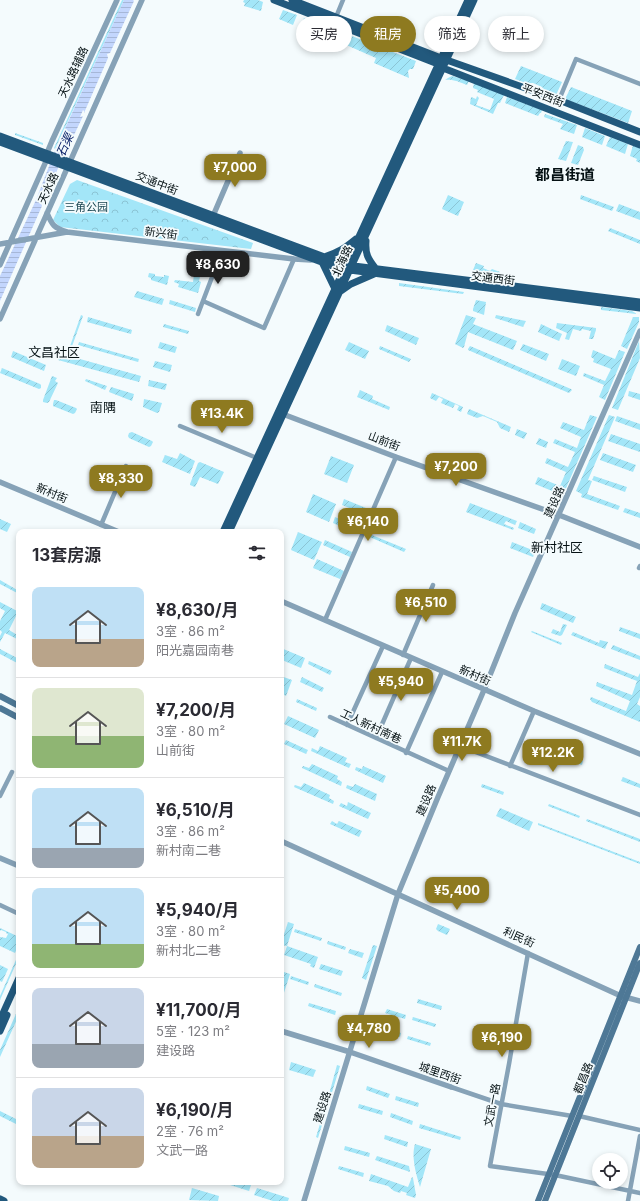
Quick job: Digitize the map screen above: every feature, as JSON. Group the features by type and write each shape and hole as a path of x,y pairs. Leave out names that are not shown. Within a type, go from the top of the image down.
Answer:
{"main road":[{"path":"274,0 442,62"},
{"path":"292,0 333,16"},
{"name":"北海路","path":"230,529 281,413 348,268 367,234 468,0"},
{"name":"北海路","path":"348,268 359,236 442,62 474,0"},
{"path":"352,24 442,62"},
{"name":"平安西街","path":"442,62 559,100 640,132"},
{"name":"平安西街","path":"442,62 640,145"},
{"name":"交通中街","path":"0,136 49,157"},
{"name":"交通中街","path":"0,142 49,157 214,216 321,260"},
{"name":"交通中街","path":"66,163 321,260 348,268"},
{"path":"359,236 345,248 321,260 338,290 375,272 365,250 367,234"},
{"name":"交通西街","path":"348,268 640,308"},
{"name":"交通西街","path":"375,272 640,302"},
{"name":"北海路","path":"224,529 257,458 281,413"},
{"path":"0,696 16,704"},
{"path":"0,708 16,716"},
{"path":"538,1201 552,1175 576,1116 623,997 640,947"},
{"path":"623,997 640,963"},
{"path":"0,1031 2,1017 16,985"},
{"path":"2,1017 16,995"},
{"path":"545,1201 552,1175"},
{"path":"0,1199 4,1201"}],"street":[{"name":"天水路辅路","path":"0,265 12,242 49,157 52,141 117,0"},
{"name":"天水路","path":"0,319 47,213 66,163 142,0"},
{"path":"336,16 343,0"},
{"path":"559,100 576,59 640,84"},
{"path":"214,216 240,153"},
{"path":"47,213 54,226 67,232"},
{"name":"新兴街","path":"12,242 67,232 294,259 321,260"},
{"path":"0,244 12,242"},
{"path":"0,248 4,255"},
{"path":"198,314 222,251"},
{"path":"203,301 264,328 294,259"},
{"name":"建设路","path":"304,1201 398,894 515,613 640,331"},
{"name":"山前街","path":"281,413 396,457 559,515 640,547"},
{"path":"180,426 257,458"},
{"path":"325,620 396,457"},
{"path":"101,525 126,466"},
{"name":"新村街","path":"0,482 111,529"},
{"path":"403,655 433,586"},
{"name":"新村街","path":"284,602 484,690 640,754"},
{"path":"347,725 383,646"},
{"path":"376,738 411,658"},
{"path":"406,753 442,672"},
{"path":"510,766 534,711"},
{"name":"工人新村南巷","path":"330,717 406,753 449,771"},
{"path":"460,746 640,815"},
{"path":"0,796 12,772"},
{"name":"利民街","path":"284,842 623,997 640,1001"},
{"path":"0,858 16,865"},
{"path":"0,905 16,913"},
{"name":"文武一路","path":"528,953 490,1166 552,1175"},
{"name":"城里西街","path":"284,1032 350,1052 501,1104 576,1116 640,1130"},
{"path":"628,1201 640,1136"},
{"path":"552,1175 640,1193"}],"green space":[{"path":"122,0 124,0 55,149 54,148"},
{"path":"244,0 258,0 263,2 261,11 244,6"},
{"path":"283,10 297,15 293,25 279,19"},
{"path":"352,36 360,39 360,51 352,48"},
{"path":"362,52 393,52 416,61 413,69 408,71 409,78 374,63 376,58"},
{"path":"521,66 562,82 556,95 533,83 526,83 515,79"},
{"path":"452,76 469,81 467,85 453,80 445,80"},
{"path":"474,83 504,95 493,114 470,104 471,97 476,99 477,96 479,98 476,105 490,110 494,99 477,92 478,90 473,88"},
{"path":"571,87 632,111 628,123 565,99"},
{"path":"507,97 542,110 541,113 538,116 505,103"},
{"path":"545,114 577,125 574,134 560,129 563,124 544,117"},
{"path":"585,128 605,136 602,145 582,137"},
{"path":"15,133 43,143 43,145 15,135"},
{"path":"610,137 628,144 625,154 606,146"},
{"path":"566,141 573,142 566,161 558,159"},
{"path":"578,145 583,147 584,150 578,165 571,163"},
{"path":"633,145 640,148 640,163 636,161 637,159 630,156"},
{"name":"三角公园","path":"77,180 253,243 251,249 60,227 53,220 70,184"},
{"path":"448,195 464,202 458,216 442,209"},
{"path":"581,195 614,207 612,211 580,199"},
{"path":"619,204 640,212 640,220 616,211"},
{"path":"610,228 640,240 640,244 608,231"},
{"path":"476,263 484,266 483,268 490,271 492,269 500,272 473,270"},
{"path":"195,267 202,268 199,281 201,282 198,293 178,287 179,284 174,282 175,280 193,282"},
{"path":"149,273 155,274 155,276 169,276 167,285 151,280 151,278 148,277"},
{"path":"399,283 464,292 463,294 399,286"},
{"path":"137,291 164,299 162,305 134,297"},
{"path":"170,300 196,308 195,312 169,304"},
{"path":"476,300 486,302 484,315 473,311"},
{"path":"601,307 632,311 637,314 601,310"},
{"path":"81,315 83,316 71,349 69,349"},
{"path":"466,315 476,318 473,324 517,341 513,350 468,332 463,348 455,344"},
{"path":"496,315 526,321 523,327 495,318"},
{"path":"88,317 132,330 131,334 87,322"},
{"path":"633,317 639,317 639,322 627,349 621,346"},
{"path":"557,323 596,328 596,330 593,339 589,339 591,331 573,329 569,340 565,339 567,333 556,328"},
{"path":"164,324 189,331 188,334 163,327"},
{"path":"541,324 562,334 559,341 538,332"},
{"path":"387,325 419,338 416,345 385,331"},
{"path":"639,341 640,358 618,410 612,408"},
{"path":"79,342 139,359 138,362 78,345"},
{"path":"160,342 177,347 175,353 158,348"},
{"path":"349,342 369,351 365,359 345,350"},
{"path":"523,344 549,354 546,361 520,350"},
{"path":"380,346 411,359 409,362 379,349"},
{"path":"470,346 572,390 569,393 468,350"},
{"path":"593,350 615,359 619,350 625,352 605,400 599,397 604,385 583,376 584,373 605,381 611,369 593,362 594,359 591,357"},
{"path":"13,351 46,365 44,371 11,357"},
{"path":"62,354 141,376 139,382 58,360"},
{"path":"562,359 580,366 576,376 558,369"},
{"path":"155,361 172,365 170,372 153,367"},
{"path":"2,368 40,384 41,388 39,389 0,373"},
{"path":"52,376 57,378 55,381 58,383 49,402 43,402 43,400"},
{"path":"86,379 107,386 105,390 85,381"},
{"path":"149,380 167,384 165,390 148,386"},
{"path":"111,387 134,394 132,401 109,392"},
{"path":"360,390 373,396 372,399 390,407 389,410 357,397"},
{"path":"629,391 640,394 640,400 628,396"},
{"path":"432,393 463,407 461,412 457,410 459,406 455,404 453,408 441,403 443,399 439,397 436,401 430,398"},
{"path":"144,399 162,403 159,412 157,413 143,407"},
{"path":"54,400 76,408 75,413 73,414 53,406"},
{"path":"469,409 511,427 509,432 500,428 497,422 483,416 477,418 467,414"},
{"path":"590,415 597,417 560,502 555,506 552,505 557,493 535,484 538,477 560,486 566,472 545,463 547,458 568,467 575,452 553,443 555,439 577,448 581,437 560,428 563,422 584,430"},
{"path":"609,415 615,417 588,480 592,481 587,494 620,506 618,510 581,497 582,494 576,491"},
{"path":"617,416 640,424 640,430 615,421"},
{"path":"517,429 527,433 524,439 515,435"},
{"path":"132,432 152,441 151,446 149,447 129,438 129,433"},
{"path":"611,434 640,444 640,452 608,441"},
{"path":"539,438 548,442 546,448 536,444"},
{"path":"180,453 195,461 190,474 162,462 165,455 177,459"},
{"path":"603,453 636,465 633,472 600,460"},
{"path":"331,456 354,465 347,483 324,474"},
{"path":"200,462 224,472 218,484 200,477 195,487 190,485 198,463"},
{"path":"594,476 627,487 625,492 592,480"},
{"path":"313,494 336,504 329,522 306,512"},
{"path":"344,499 366,508 364,514 342,505"},
{"path":"470,503 517,521 515,525 506,521 504,524 514,528 513,530 466,512"},
{"path":"625,508 640,513 640,518 623,512"},
{"path":"335,517 362,529 361,532 357,530 355,533 333,523"},
{"path":"0,519 11,524 7,532 0,529"},
{"path":"520,522 536,529 534,534 518,528"},
{"path":"298,532 322,542 314,560 291,550"},
{"path":"367,533 406,549 404,552 365,535"},
{"path":"325,540 352,552 350,557 323,545"},
{"path":"512,542 535,551 533,557 510,548"},
{"path":"317,559 344,571 340,579 313,568"},
{"path":"0,580 16,589 16,592 0,584"},
{"path":"0,602 16,610 16,616 9,630 16,634 16,638 5,633 0,642 2,632 0,630 0,621 5,611 0,608"},
{"path":"542,603 576,617 573,623 540,609"},
{"path":"563,624 567,625 562,635 560,636 551,633 553,629 560,632"},
{"path":"620,627 640,634 640,639 619,631"},
{"path":"532,631 562,643 561,645 531,632"},
{"path":"573,632 599,643 600,640 608,642 605,649 571,635"},
{"path":"613,645 640,656 640,660 611,649"},
{"path":"0,649 16,657 16,662 0,654"},
{"path":"284,649 305,658 301,668 284,661"},
{"path":"309,661 332,671 330,675 308,664"},
{"path":"605,664 638,677 640,673 640,697 637,704 640,706 640,722 592,702 590,699 591,697 626,711 630,701 596,686 597,682 632,695 637,681 604,668"},
{"path":"284,677 292,680 286,696 284,695"},
{"path":"302,677 324,688 322,692 300,682"},
{"path":"297,699 317,708 316,711 296,702"},
{"path":"288,716 319,730 315,738 284,724"},
{"path":"286,740 308,750 306,754 284,744"},
{"path":"530,740 583,761 582,765 529,744"},
{"path":"320,746 347,758 345,762 351,764 349,768 311,751 312,748 318,751"},
{"path":"312,764 338,776 337,779 342,782 341,786 302,768 303,766 309,768"},
{"path":"363,766 386,776 383,783 355,770 356,767 362,769"},
{"path":"623,777 640,784 640,788 621,781"},
{"path":"304,783 330,795 329,798 334,801 333,804 294,787 295,785 301,787"},
{"path":"355,784 377,794 375,801 346,788 347,785 353,787"},
{"path":"482,784 504,792 503,795 481,787"},
{"path":"348,802 371,813 368,819 339,806 341,803 347,806"},
{"path":"549,804 580,816 579,818 548,806"},
{"path":"500,808 533,822 529,831 496,816"},
{"path":"587,819 640,839 640,842 586,821"},
{"path":"332,821 337,824 339,821 362,831 359,837 330,824"},
{"path":"538,823 640,862 640,864 538,825"},
{"path":"288,922 294,924 287,946 284,946 284,934"},
{"path":"438,924 450,929 447,935 436,929"},
{"path":"0,928 16,936 15,953 0,946 0,937 6,938 8,934 1,930 0,931"},
{"path":"295,929 322,938 321,941 294,932"},
{"path":"328,941 346,947 345,950 327,944"},
{"path":"373,945 377,946 366,980 362,978"},
{"path":"287,946 318,957 314,968 310,966 311,964 284,955"},
{"path":"350,949 364,953 362,958 348,953"},
{"path":"16,960 16,964 0,1000 0,996"},
{"path":"321,964 343,971 341,976 319,969"},
{"path":"0,965 8,969 2,982 0,981"},
{"path":"284,972 290,974 284,993"},
{"path":"291,976 309,982 308,985 290,979"},
{"path":"315,984 342,993 341,996 314,987"},
{"path":"418,999 442,1006 441,1010 417,1003"},
{"path":"309,1003 336,1011 335,1015 308,1006"},
{"path":"387,1009 406,1015 405,1019 385,1013"},
{"path":"16,1014 16,1022 0,1057 0,1050"},
{"path":"413,1017 436,1024 435,1027 412,1020"},
{"path":"381,1027 401,1033 400,1037 380,1031"},
{"path":"408,1036 431,1043 430,1046 407,1039"},
{"path":"291,1062 316,1070 313,1077 289,1070"},
{"path":"337,1065 340,1066 330,1099 328,1098"},
{"path":"367,1086 390,1094 388,1098 366,1090"},
{"path":"396,1096 419,1103 418,1107 395,1100"},
{"path":"326,1104 328,1105 318,1138 316,1137"},
{"path":"359,1104 383,1111 382,1115 358,1108"},
{"path":"0,1111 16,1119 16,1124 0,1116"},
{"path":"391,1113 413,1121 412,1125 390,1117"},
{"path":"420,1124 461,1137 460,1140 419,1128"},
{"path":"385,1135 408,1142 407,1147 384,1139"},
{"path":"415,1144 431,1149 420,1187 414,1160"},
{"path":"345,1146 370,1153 369,1157 344,1150"},
{"path":"377,1156 409,1166 410,1172 375,1160"},
{"path":"339,1166 364,1173 363,1177 338,1169"},
{"path":"371,1174 408,1187 412,1177 416,1195 415,1198 406,1195 407,1193 401,1191 400,1193 394,1191 388,1186 369,1181"},
{"path":"230,1185 251,1185 249,1191"},
{"path":"192,1188 219,1196 218,1201 189,1200"},
{"path":"257,1188 289,1198 288,1201 273,1201 254,1195"}],"water":[{"name":"石渠","path":"124,0 134,1 110,53 107,54 108,58 84,113 83,110 80,117 83,116 66,152 64,153 45,201 41,203 42,206 0,301 0,276 36,200 56,148"}],"district":[{"name":"都昌街道","path":"565,175"},
{"name":"文昌社区","path":"54,352"},
{"name":"南隅","path":"103,407"},
{"name":"新村社区","path":"557,547"}]}
